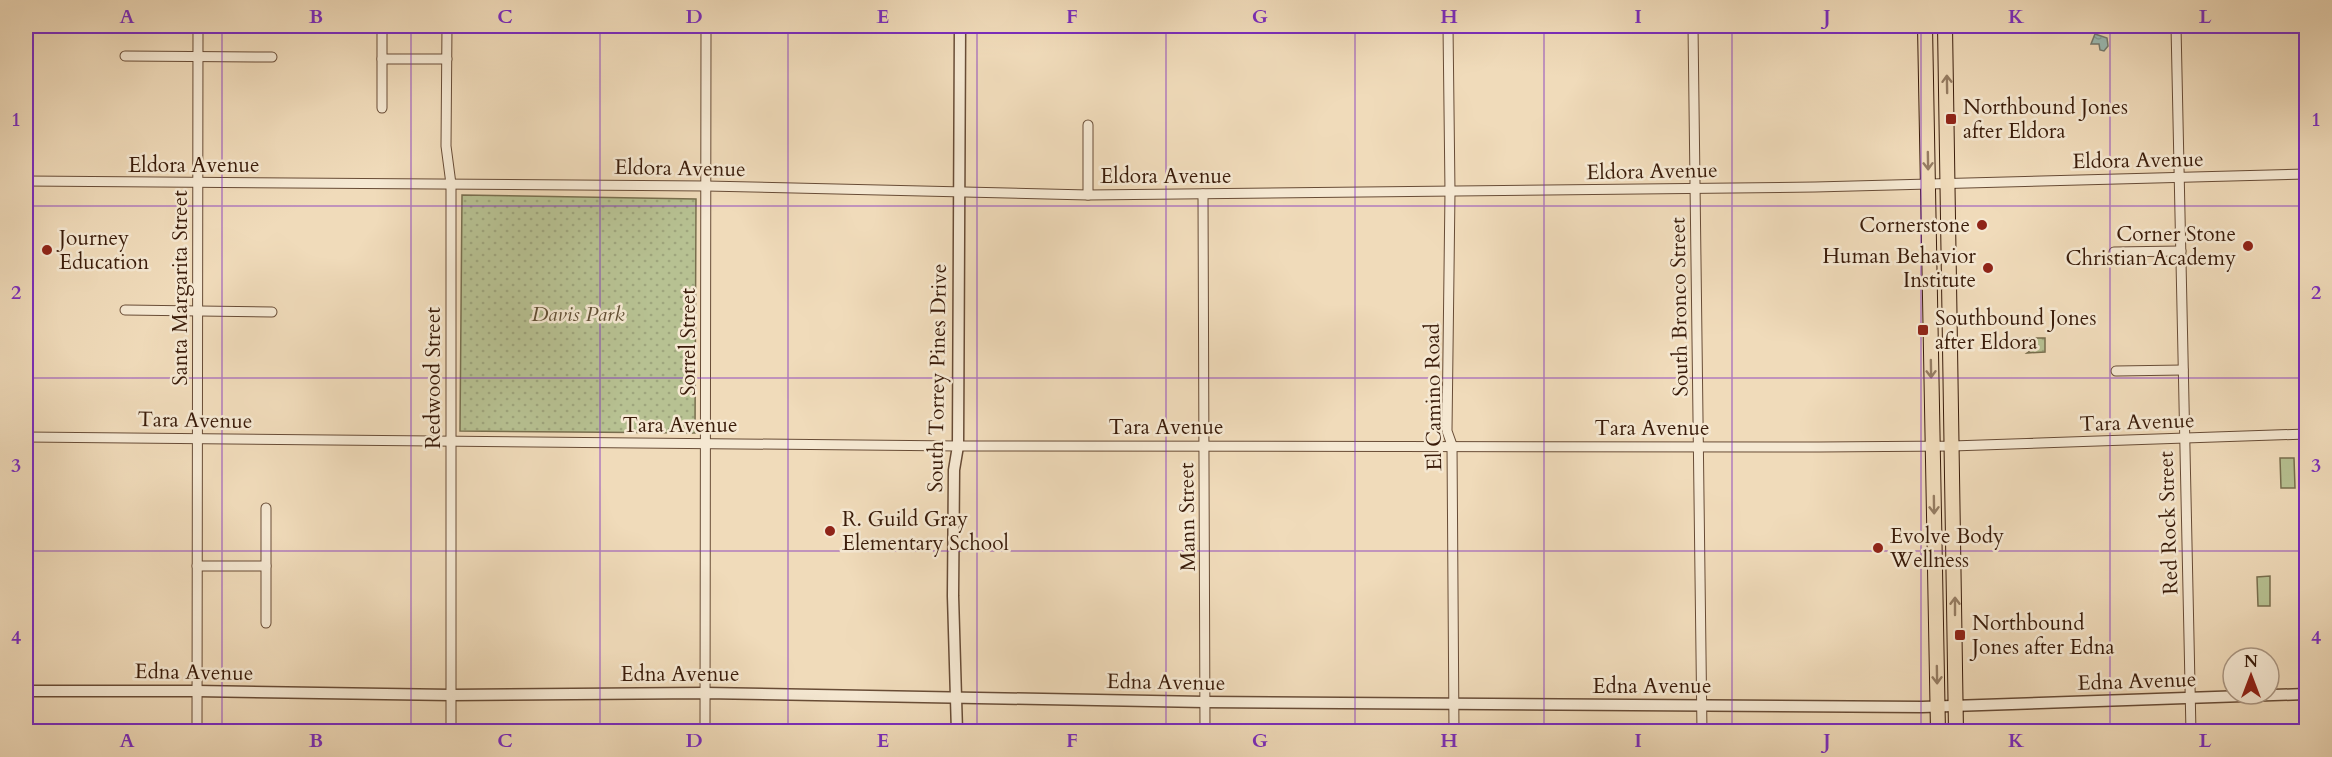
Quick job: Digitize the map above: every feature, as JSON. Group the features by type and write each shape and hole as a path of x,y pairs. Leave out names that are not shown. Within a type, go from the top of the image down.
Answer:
{"main road":[{"path":"1925,26 1938,732"},
{"path":"1945,26 1956,732"}],"street":[{"name":"Santa Margarita Street","path":"196,732 198,26"},
{"path":"382,26 382,108"},
{"name":"Redwood Street","path":"447,26 447,146 451,184 451,732"},
{"name":"Sorrel Street","path":"705,732 706,26"},
{"name":"South Torrey Pines Drive","path":"957,732 953,596 954,470 958,446 960,26"},
{"name":"El Camino Road","path":"1448,26 1450,192 1447,431 1452,445 1454,732"},
{"name":"South Bronco Street","path":"1693,26 1702,732"},
{"name":"Red Rock Street","path":"2176,26 2192,732"},
{"path":"125,56 272,57"},
{"path":"382,59 447,59"},
{"path":"1088,125 1088,195"},
{"name":"Eldora Avenue","path":"26,181 706,186 1088,195 1948,185 2178,176 2307,174"},
{"name":"Mann Street","path":"1203,194 1205,732"},
{"path":"2114,252 2181,251"},
{"path":"125,310 272,312"},
{"path":"2115,371 2183,370"},
{"name":"Tara Avenue","path":"26,437 958,446 1953,446 2307,434"},
{"path":"266,508 266,623"},
{"path":"197,566 266,566"},
{"name":"Edna Avenue","path":"26,691 451,695 705,693 956,699 1454,705 1938,707 2307,694"}],"green space":[{"name":"Davis Park","path":"462,195 696,199 695,433 460,431"},
{"path":"2027,338 2045,338 2045,352 2027,353 2035,347 2033,341"},
{"path":"2280,458 2294,458 2295,488 2281,488"},
{"path":"2270,576 2270,606 2258,606 2257,577"}],"water":[{"path":"2095,34 2107,38 2108,46 2104,51 2100,50 2099,44 2091,44"}],"place":[{"name":"Northbound Jones after Eldora","path":"1951,119"},
{"name":"Cornerstone","path":"1982,225"},
{"name":"Corner Stone Christian Academy","path":"2248,246"},
{"name":"Journey Education","path":"47,250"},
{"name":"Human Behavior Institute","path":"1988,268"},
{"name":"Southbound Jones after Eldora","path":"1923,330"},
{"name":"R. Guild Gray Elementary School","path":"830,531"},
{"name":"Evolve Body Wellness","path":"1878,548"},
{"name":"Northbound Jones after Edna","path":"1960,635"}]}
